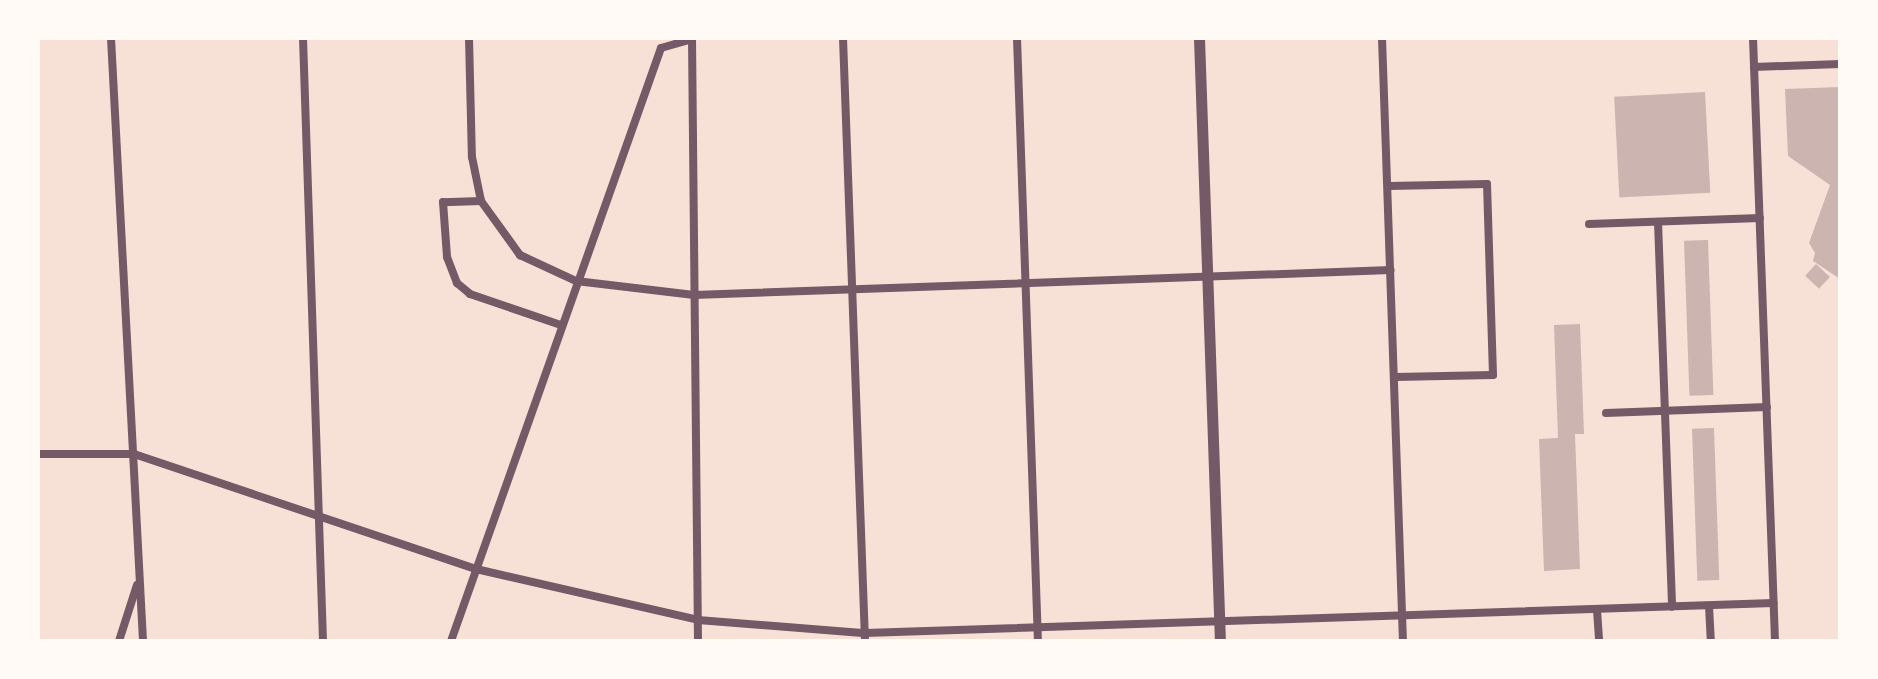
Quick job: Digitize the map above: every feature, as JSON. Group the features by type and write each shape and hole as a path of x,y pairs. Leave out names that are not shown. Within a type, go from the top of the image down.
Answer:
{"street":[{"path":"111,38 143,641"},
{"path":"303,38 323,641"},
{"path":"469,38 472,157 481,201 520,255 576,281 694,295 1391,270"},
{"path":"451,641 661,48 692,38 698,641"},
{"path":"843,38 865,637"},
{"path":"1017,38 1038,641"},
{"path":"1199,38 1220,641"},
{"path":"1382,38 1403,641"},
{"path":"1753,38 1775,641"},
{"path":"1754,67 1840,64"},
{"path":"1389,186 1487,184 1493,375 1395,377"},
{"path":"481,201 443,202 447,257 457,283 470,294 561,325"},
{"path":"1589,224 1760,218"},
{"path":"1658,222 1672,607"},
{"path":"1606,413 1767,407"},
{"path":"38,454 134,454 476,569 698,620 865,637 1038,628 1774,603"},
{"path":"119,641 140,577"},
{"path":"1709,606 1711,641"},
{"path":"1597,610 1599,641"}],"building":[{"path":"1840,87 1840,279 1813,261 1815,253 1809,243 1830,185 1788,156 1785,89"},
{"path":"1705,92 1710,193 1619,198 1614,97"},
{"path":"1708,240 1713,395 1689,396 1684,241"},
{"path":"1816,264 1830,277 1819,289 1805,276"},
{"path":"1580,324 1584,434 1575,434 1580,569 1544,571 1539,439 1558,438 1554,325"},
{"path":"1714,428 1719,580 1697,581 1692,429"}]}
